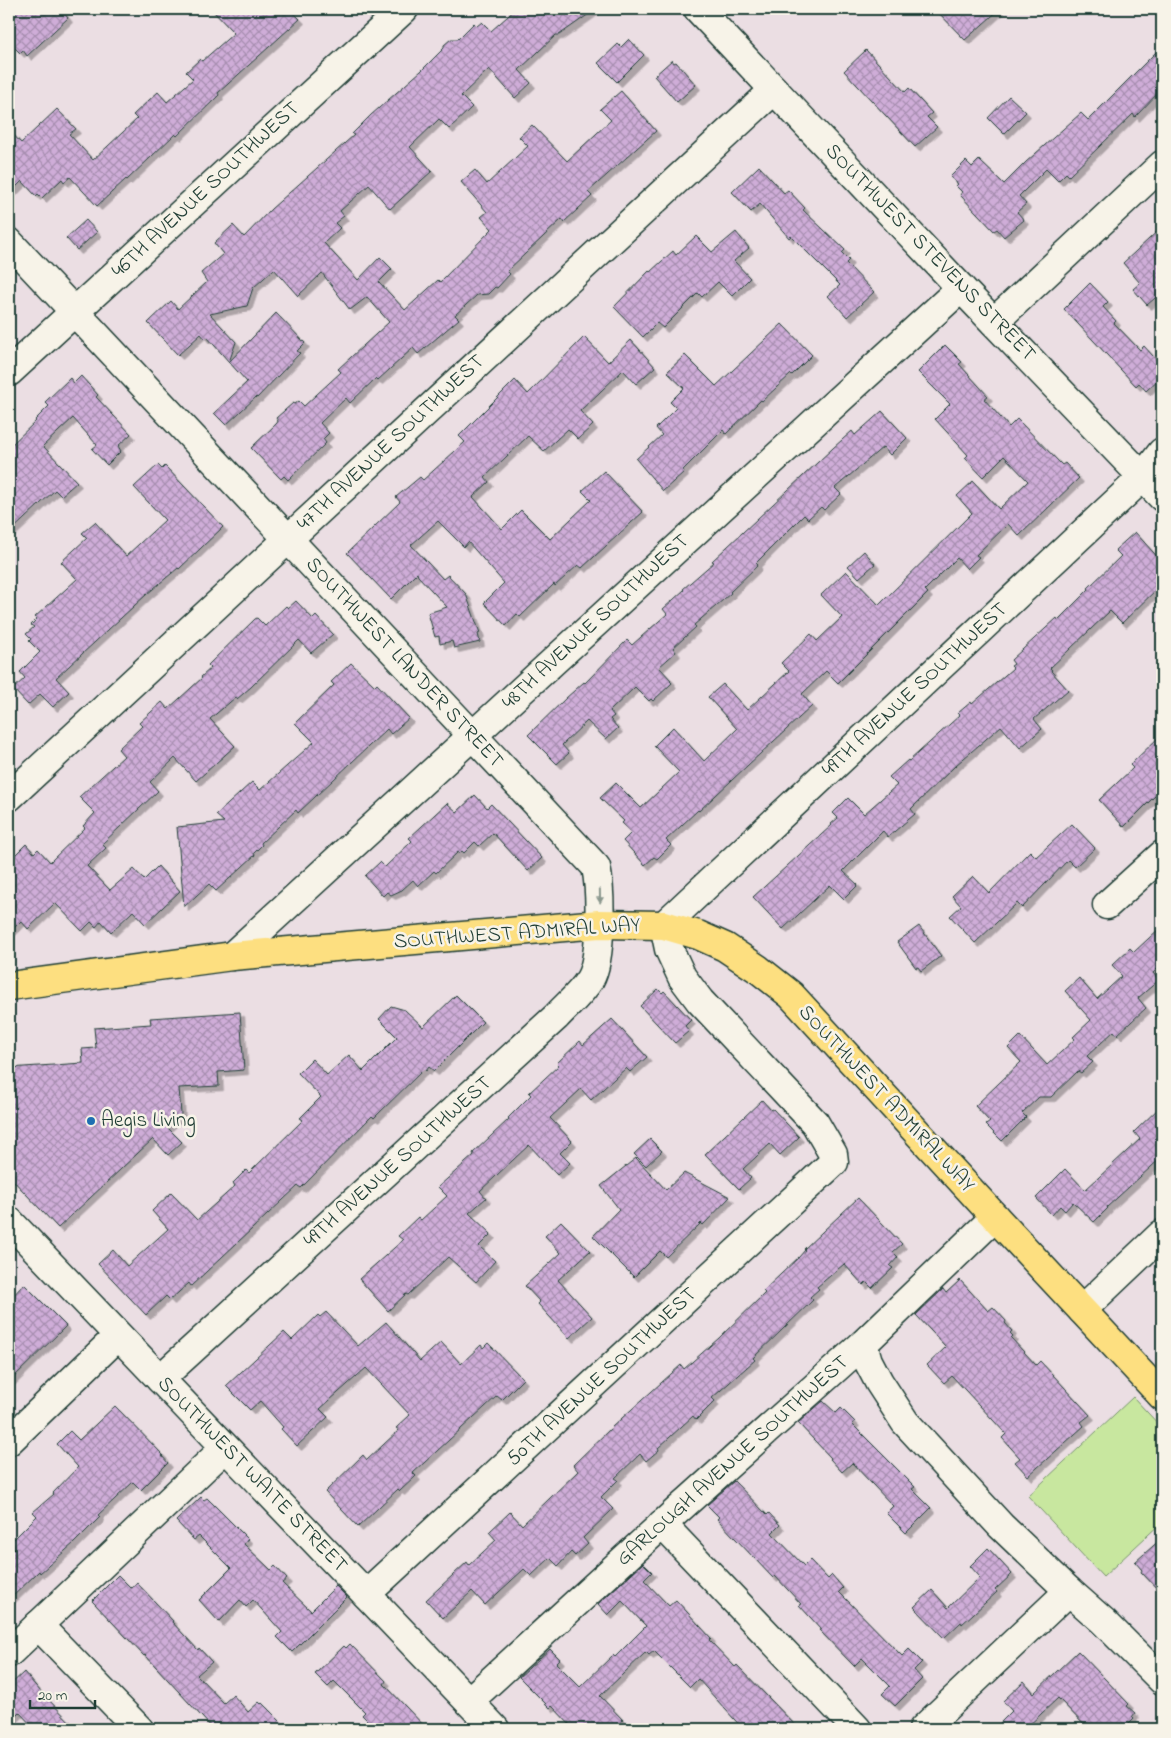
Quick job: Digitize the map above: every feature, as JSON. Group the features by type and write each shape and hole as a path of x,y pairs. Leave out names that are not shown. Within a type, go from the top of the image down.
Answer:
{"main road":[{"name":"SOUTHWEST ADMIRAL WAY","path":"9,986 232,956 599,924 664,924 698,935 725,947 758,968 791,995 1162,1396"}],"street":[{"name":"46TH AVENUE SOUTHWEST","path":"9,372 404,9"},
{"name":"SOUTHWEST STEVENS STREET","path":"698,9 961,288 1162,497"},
{"name":"47TH AVENUE SOUTHWEST","path":"9,797 774,90"},
{"path":"994,322 1162,165"},
{"name":"SOUTHWEST LANDER STREET","path":"9,242 596,867 599,883 599,924"},
{"name":"48TH AVENUE SOUTHWEST","path":"232,956 961,288"},
{"name":"49TH AVENUE SOUTHWEST","path":"664,924 1143,477 1162,452"},
{"path":"1108,905 1162,855"},
{"name":"49TH AVENUE SOUTHWEST","path":"160,1379 579,994 591,978 596,961 599,924"},
{"name":"50TH AVENUE SOUTHWEST","path":"366,1594 834,1162 833,1154 815,1123 700,1000 682,977 669,949 664,924"},
{"name":"GARLOUGH AVENUE SOUTHWEST","path":"469,1702 662,1524 863,1344 995,1217"},
{"name":"SOUTHWEST WAITE STREET","path":"9,1221 495,1729"},
{"path":"1082,1310 1162,1234"},
{"path":"9,1441 118,1336"},
{"path":"863,1344 868,1361 878,1382 905,1422 1001,1526 1103,1621 1162,1680"},
{"path":"9,1653 225,1448"},
{"path":"662,1524 857,1729"},
{"path":"923,1729 1069,1591"},
{"path":"38,1625 139,1729"}],"green space":[{"path":"1133,1397 1162,1428 1162,1522 1103,1577 1028,1496"}],"building":[{"path":"9,9 61,9 68,18 27,56 23,50 20,53 9,42"},
{"path":"211,9 290,9 300,19 218,93 219,95 177,136 175,134 97,206 70,177 64,182 62,179 42,198 38,194 36,196 22,181 9,194 9,130 21,143 57,109 76,129 69,134 93,160 137,119 133,115 149,100 158,92 167,102 193,79 186,72 200,59 202,61 234,33"},
{"path":"516,9 596,9 559,35 556,35 519,70 531,83 515,98 489,69 461,96 472,107 449,129 439,119 410,147 432,171 390,209 369,185 340,211 344,216 335,223 340,228 324,243 358,280 380,257 392,269 379,282 405,310 438,280 440,282 492,229 481,217 487,212 461,182 475,170 487,184 528,146 519,137 532,125 567,161 611,120 600,109 621,91 656,131 588,192 592,196 564,222 562,219 507,271 510,274 497,288 495,287 488,294 477,295 455,315 459,319 418,354 413,348 378,380 376,378 350,403 346,398 320,423 329,433 323,439 326,443 288,480 284,476 281,479 251,448 277,423 276,418 293,403 295,404 299,401 304,406 341,372 338,369 389,322 367,297 350,310 322,273 298,296 274,269 253,288 247,306 210,314 236,342 229,362 207,337 205,339 201,334 178,355 148,323 171,301 178,309 207,282 201,273 223,254 214,243 233,225 244,237 271,209 354,135 352,134 371,115 421,71 451,39 458,39 474,23 477,26 482,22 491,31"},
{"path":"935,9 1000,9 965,40"},
{"path":"629,39 644,55 617,82 598,63 618,44 621,47"},
{"path":"1162,46 1162,89 1135,117 1133,114 1069,176 1066,173 1058,181 1046,169 1019,196 1026,204 1017,212 1024,220 1004,237 997,229 994,231 960,195 962,192 956,186 958,184 950,177 966,161 972,167 979,160 1004,184 1081,113 1088,120"},
{"path":"866,50 905,92 909,88 932,113 927,117 937,127 915,147 844,71"},
{"path":"672,60 674,63 676,62 696,85 677,102 654,76"},
{"path":"1009,96 1026,112 1004,134 988,118"},
{"path":"759,166 784,193 788,190 805,208 803,210 845,250 842,253 849,260 846,263 874,292 847,317 828,296 840,285 791,236 789,238 760,204 751,212 732,192"},
{"path":"86,220 97,232 77,250 66,238"},
{"path":"1162,227 1162,292 1147,305 1133,289 1140,283 1123,263"},
{"path":"736,232 749,248 734,261 750,278 732,296 718,282 702,297 698,293 663,328 657,323 643,337 614,307 649,271 673,251 676,255 696,236 712,252"},
{"path":"1090,283 1108,302 1103,307 1116,321 1114,323 1140,350 1144,346 1162,366 1162,376 1146,391 1139,383 1136,386 1064,309"},
{"path":"276,313 305,343 297,351 300,353 257,398 226,425 214,413 247,382 229,362"},
{"path":"782,324 812,355 726,434 723,430 683,470 684,472 663,491 636,459 662,435 656,428 676,408 670,402 684,388 667,372 685,355 716,386"},
{"path":"584,337 608,362 631,340 655,367 636,384 623,370 580,411 593,425 578,439 568,429 544,451 528,436 485,477 489,482 473,497 502,529 521,510 550,539 591,500 582,491 604,471 643,512 582,568 578,565 555,586 554,584 520,617 517,614 506,626 484,603 504,583 468,542 464,547 438,521 411,545 443,579 448,575 466,594 480,633 478,634 480,642 454,648 452,641 440,644 439,636 435,637 428,613 447,607 417,573 391,599 347,553 400,502 396,497 420,477 423,480 465,442 459,436 515,380 528,394"},
{"path":"945,345 962,362 959,364 988,396 984,399 1009,427 1017,419 1062,465 1065,463 1079,478 1019,536 1008,524 976,555 979,557 967,569 957,558 925,590 928,593 838,683 826,671 802,694 812,706 666,840 671,845 657,859 654,857 645,865 623,841 631,833 622,823 624,821 600,798 616,783 641,808 679,772 654,746 673,727 704,761 737,729 708,697 723,684 747,710 789,671 781,663 811,634 817,641 842,617 821,595 846,571 879,605 972,513 957,496 973,481 999,509 1028,481 1004,456 983,477 965,458 968,455 935,419 950,404 918,372"},
{"path":"81,376 98,395 96,397 131,434 118,446 121,451 107,465 92,449 97,445 73,418 43,446 77,482 61,496 55,490 9,533 9,447 49,406 45,402 70,378 74,383"},
{"path":"882,411 907,438 890,455 883,447 835,488 841,494 824,510 821,507 808,519 804,515 756,563 758,565 731,593 694,625 696,627 673,648 676,652 659,667 672,683 653,701 651,699 649,701 635,687 610,711 614,716 610,719 618,728 606,739 587,721 562,745 569,753 557,764 528,735 566,698 585,683 627,640 632,645 667,614 663,609 683,589 714,562 712,561 833,448 852,431 855,435"},
{"path":"158,465 162,469 165,466 223,527 179,569 147,594 56,678 69,692 53,707 40,694 28,705 13,689 25,678 20,672 40,652 29,641 31,639 26,634 34,627 31,625 37,619 35,617 77,579 61,562 87,538 82,533 95,522 126,556 165,520 134,487"},
{"path":"1135,532 1162,562 1162,584 1122,623 1110,611 1050,668 1068,690 1034,719 1042,729 1020,748 1001,726 956,765 911,809 915,814 888,837 883,831 843,871 858,885 844,899 830,885 783,929 753,897 832,825 838,818 833,813 848,798 864,814 897,785 889,777 960,715 958,713 971,702 972,704 1013,668 1011,666 1014,664 1011,660 1057,618 1058,620 1121,556 1115,550"},
{"path":"864,551 875,564 859,578 848,566"},
{"path":"296,601 313,619 316,616 333,634 311,653 299,640 251,687 210,719 235,746 196,781 175,758 150,782 158,791 102,844 106,848 87,866 110,890 134,869 144,880 158,866 180,891 145,924 133,911 111,932 101,921 96,927 91,922 82,931 55,903 28,929 21,921 9,933 9,861 26,844 34,853 38,849 50,862 85,828 83,826 95,813 79,797 124,756 118,749 142,726 139,723 162,702 168,709 202,678 211,668 208,665 255,619 257,618 265,626 286,606 288,608"},
{"path":"351,663 375,686 377,684 409,718 391,734 387,729 298,813 296,810 261,843 262,845 254,853 255,855 216,891 209,884 184,907 177,827 224,822 216,815 252,782 260,790 314,742 295,723 334,685 331,682"},
{"path":"1162,734 1162,789 1124,827 1099,800 1133,768 1130,765"},
{"path":"475,795 487,808 491,804 542,858 528,871 493,833 479,846 475,842 464,853 462,851 459,854 458,852 436,873 434,871 418,886 413,880 402,890 391,895 387,892 383,896 365,876 380,862 385,867 412,841 409,838 447,803 457,812"},
{"path":"1072,824 1095,848 1075,867 1068,860 1022,908 1017,903 975,943 950,916 961,906 952,896 973,876 989,893 1030,851 1036,857"},
{"path":"919,926 941,956 921,971 918,967 916,968 897,942"},
{"path":"1162,926 1162,964 1153,973 1159,980 1138,998 1146,1008 1117,1035 1114,1031 1087,1056 1093,1062 1081,1073 1078,1071 1051,1097 1039,1097 1022,1113 1026,1117 1002,1141 986,1125 990,1122 975,1106 1021,1062 1008,1048 1020,1036 1047,1065 1075,1039 1073,1037 1091,1020 1065,991 1079,978 1097,999 1122,976 1112,965 1130,948 1134,952"},
{"path":"658,989 662,993 664,991 691,1020 685,1026 689,1031 675,1043 640,1006"},
{"path":"456,995 483,1022 434,1071 429,1067 426,1071 424,1069 374,1118 372,1116 301,1188 298,1186 191,1286 189,1283 170,1300 166,1296 146,1315 98,1264 113,1250 127,1266 168,1229 152,1211 171,1193 197,1220 235,1186 233,1183 246,1170 249,1173 303,1120 300,1118 321,1097 298,1073 312,1059 327,1075 349,1055 363,1071 397,1037 379,1019 391,1006 405,1010 423,1027"},
{"name":"Aegis Living","path":"240,1012 244,1070 218,1072 219,1086 179,1088 181,1114 167,1127 182,1142 168,1155 153,1139 58,1228 9,1176 9,1068 83,1063 82,1049 96,1048 94,1028 151,1024 150,1018"},
{"path":"612,1019 647,1057 630,1072 626,1068 591,1100 581,1089 550,1118 572,1141 560,1153 570,1163 557,1175 529,1145 480,1191 486,1198 469,1213 491,1234 479,1246 495,1261 476,1282 448,1257 388,1311 359,1279 403,1240 398,1236 418,1217 421,1220 447,1196 438,1187 474,1155 473,1153 509,1119 531,1095 529,1093 559,1065 557,1063 580,1041 583,1045"},
{"path":"762,1100 799,1137 780,1155 770,1144 743,1169 751,1178 739,1189 705,1154"},
{"path":"1162,1105 1162,1157 1107,1207 1094,1222 1073,1202 1065,1211 1060,1206 1052,1215 1036,1198 1065,1169 1085,1190 1140,1139 1134,1132"},
{"path":"650,1139 662,1151 646,1166 634,1154"},
{"path":"636,1158 666,1190 684,1173 730,1197 703,1225 701,1223 666,1257 660,1251 634,1277 593,1236 619,1209 601,1186"},
{"path":"858,1198 902,1244 893,1252 898,1257 890,1266 893,1268 872,1288 866,1282 863,1285 844,1264 817,1287 819,1289 810,1297 813,1300 753,1358 755,1360 712,1398 715,1401 696,1420 693,1416 646,1461 640,1454 615,1478 618,1480 601,1497 613,1509 583,1538 588,1544 575,1556 571,1552 558,1566 550,1558 531,1576 524,1569 485,1605 472,1591 443,1618 426,1600 467,1562 469,1565 496,1540 489,1532 510,1512 522,1525 578,1471 573,1465 612,1427 681,1365 684,1369 719,1338 765,1293 763,1291 799,1257 804,1249"},
{"path":"561,1221 590,1251 558,1280 592,1317 569,1338 538,1304 540,1302 525,1286 561,1253 545,1236"},
{"path":"960,1280 988,1311 993,1307 1006,1321 1005,1323 1012,1331 1010,1333 1013,1336 1011,1338 1036,1365 1040,1361 1090,1415 1081,1422 1084,1426 1028,1476 1015,1462 1020,1458 1002,1438 1006,1434 952,1376 944,1383 927,1365 946,1347 916,1315 943,1289 946,1293"},
{"path":"24,1284 66,1326 9,1382 9,1300"},
{"path":"326,1312 358,1346 386,1322 420,1361 441,1342 461,1364 481,1345 483,1348 488,1343 523,1379 502,1400 497,1396 413,1473 416,1476 400,1491 398,1489 358,1527 325,1492 363,1455 367,1460 399,1430 396,1428 410,1415 366,1368 320,1409 328,1417 297,1446 281,1429 283,1427 260,1401 250,1410 226,1386 284,1332 292,1340 318,1315 320,1317"},
{"path":"823,1401 836,1413 841,1408 855,1422 852,1424 915,1487 912,1489 931,1508 906,1533 886,1513 893,1506 852,1463 842,1472 798,1423"},
{"path":"115,1406 163,1455 168,1463 141,1490 133,1482 98,1515 100,1517 74,1543 40,1573 39,1571 9,1600 9,1554 15,1548 10,1543 37,1516 33,1512 54,1494 78,1467 57,1444 70,1431 79,1440"},
{"path":"734,1481 767,1515 769,1513 780,1525 772,1533 804,1566 810,1560 828,1579 832,1575 843,1588 839,1592 902,1656 909,1649 922,1662 914,1670 922,1679 895,1706 882,1694 890,1686 862,1658 854,1666 819,1630 821,1629 799,1605 801,1604 775,1576 773,1578 717,1519 719,1517 707,1505"},
{"path":"201,1497 204,1500 207,1498 248,1539 244,1544 271,1570 275,1566 287,1579 282,1583 311,1611 336,1586 347,1597 292,1652 277,1637 282,1632 253,1600 246,1607 240,1600 219,1622 199,1600 231,1568 199,1536 194,1540 176,1521"},
{"path":"1162,1538 1162,1594 1141,1572 1142,1570 1135,1562"},
{"path":"988,1548 1012,1574 995,1590 997,1592 944,1638 914,1607 932,1590 948,1608 980,1577 970,1566"},
{"path":"643,1563 652,1572 644,1580 669,1606 676,1600 711,1638 709,1640 735,1667 737,1665 799,1729 743,1729 698,1679 690,1687 654,1651 649,1655 646,1652 600,1696 623,1720 613,1729 574,1729 552,1706 550,1708 519,1677 550,1649 560,1659 556,1663 580,1687 613,1655 615,1657 646,1626 622,1601 608,1615 598,1604"},
{"path":"118,1575 131,1588 137,1583 198,1650 199,1648 212,1662 197,1675 224,1703 233,1695 248,1712 259,1702 262,1703 288,1729 213,1729 92,1601"},
{"path":"350,1644 386,1681 384,1684 427,1729 376,1729 362,1715 365,1712 334,1681 328,1687 315,1674 344,1646 346,1648"},
{"path":"1078,1651 1129,1704 1127,1706 1135,1713 1132,1717 1134,1719 1124,1729 1088,1729 1058,1698 1025,1729 994,1729 1012,1711 1003,1701 1024,1681 1034,1693"},
{"path":"24,1672 77,1729 35,1729 19,1712 9,1722 9,1686"}],"place":[{"name":"Aegis Living","path":"91,1121"}]}
